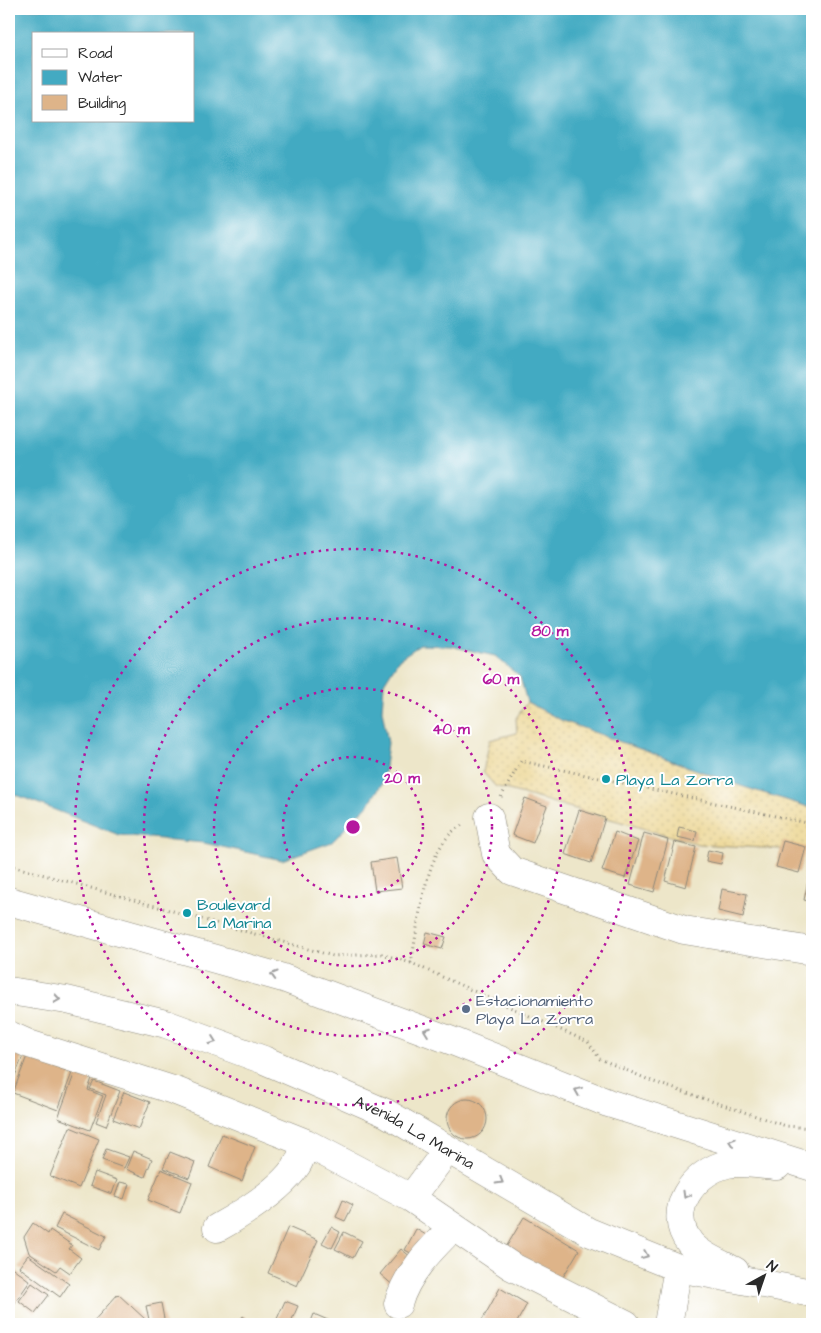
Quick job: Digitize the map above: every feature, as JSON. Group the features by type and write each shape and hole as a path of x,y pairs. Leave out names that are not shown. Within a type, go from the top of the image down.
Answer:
{"main road":[{"path":"489,817 496,854 512,871 684,930 812,951"},
{"path":"9,901 283,978 455,1042 608,1103 811,1167"},
{"name":"Avenida La Marina","path":"9,991 67,1000 166,1024 237,1050 386,1113 589,1232 678,1268 812,1292"},
{"path":"9,1035 29,1044 176,1091 306,1143 411,1198 511,1266 626,1324"},
{"path":"217,1228 246,1211 273,1189 296,1166 306,1143"},
{"path":"411,1198 447,1150"},
{"path":"756,1281 705,1256 690,1243 682,1226 680,1209 684,1196 698,1178 727,1164 811,1167"},
{"path":"398,1304 403,1286 427,1254 453,1228"},
{"path":"668,1324 678,1268"}],"path":[{"path":"411,964 429,872 438,850 454,830 489,817 521,761 812,824"},
{"path":"9,865 333,956 382,954 411,964 588,1042 600,1060 654,1082 786,1126 812,1128"}],"sand":[{"name":"Playa La Zorra","path":"527,702 561,720 741,786 812,808 812,851 698,844 495,786 483,772 490,740 517,733 516,718"}],"water":[{"path":"9,9 812,9 812,808 741,786 561,720 527,702 520,677 495,656 450,646 420,645 399,659 384,683 382,710 388,743 383,782 368,805 332,842 282,860 204,843 119,835 9,792"}],"building":[{"path":"525,798 547,806 533,843 512,835"},
{"path":"579,810 605,818 591,863 565,854"},
{"path":"679,827 697,831 695,841 677,837"},
{"path":"615,832 638,841 625,878 602,871"},
{"path":"644,833 668,840 654,892 630,885"},
{"path":"783,841 806,847 799,873 776,867"},
{"path":"675,842 696,847 686,887 665,881"},
{"path":"708,850 723,853 721,864 706,861"},
{"path":"397,858 402,888 375,891 371,862"},
{"path":"812,866 812,902 804,900"},
{"path":"722,889 747,894 743,917 718,911"},
{"path":"427,932 446,937 442,949 424,944"},
{"path":"9,1044 25,1051 10,1088 9,1087"},
{"path":"27,1056 72,1073 58,1110 13,1093"},
{"path":"75,1072 92,1078 88,1090 103,1096 90,1130 58,1118"},
{"path":"94,1081 120,1091 106,1126 96,1122 106,1095 90,1089"},
{"path":"124,1092 150,1102 139,1129 113,1119"},
{"path":"471,1099 478,1102 484,1108 487,1119 486,1127 478,1136 471,1139 463,1139 456,1136 448,1127 447,1115 450,1108 459,1100"},
{"path":"70,1127 99,1139 79,1188 50,1176"},
{"path":"222,1134 255,1147 242,1181 209,1167"},
{"path":"106,1149 129,1157 124,1168 102,1160"},
{"path":"133,1151 152,1159 145,1177 126,1169"},
{"path":"170,1152 195,1162 189,1178 163,1168"},
{"path":"161,1169 192,1182 180,1213 148,1200"},
{"path":"95,1172 117,1180 112,1194 90,1186"},
{"path":"120,1182 129,1184 124,1199 115,1196"},
{"path":"343,1200 353,1205 345,1221 336,1217"},
{"path":"62,1214 106,1236 99,1250 55,1228"},
{"path":"524,1217 579,1250 560,1282 505,1249"},
{"path":"33,1223 48,1234 50,1230 72,1245 69,1249 81,1258 70,1273 60,1266 56,1271 29,1253 24,1237"},
{"path":"288,1227 318,1240 297,1286 268,1273"},
{"path":"331,1227 340,1232 332,1248 322,1243"},
{"path":"416,1229 431,1238 420,1258 405,1250"},
{"path":"344,1232 362,1241 353,1258 335,1249"},
{"path":"401,1249 416,1261 395,1287 380,1274"},
{"path":"28,1255 69,1284 60,1297 19,1267"},
{"path":"9,1265 30,1281 14,1304 9,1300"},
{"path":"32,1283 49,1295 35,1313 19,1301"},
{"path":"500,1288 527,1304 516,1324 480,1324"},
{"path":"118,1294 145,1319 140,1324 91,1324"},
{"path":"285,1301 298,1306 290,1324 276,1321"},
{"path":"161,1303 165,1324 150,1324 146,1306"},
{"path":"314,1314 337,1324 310,1324"},
{"path":"243,1316 253,1324 236,1324"}],"place":[{"name":"Playa La Zorra","path":"606,779"},
{"name":"Boulevard La Marina","path":"187,913"},
{"name":"Estacionamiento Playa La Zorra","path":"466,1009"}]}
